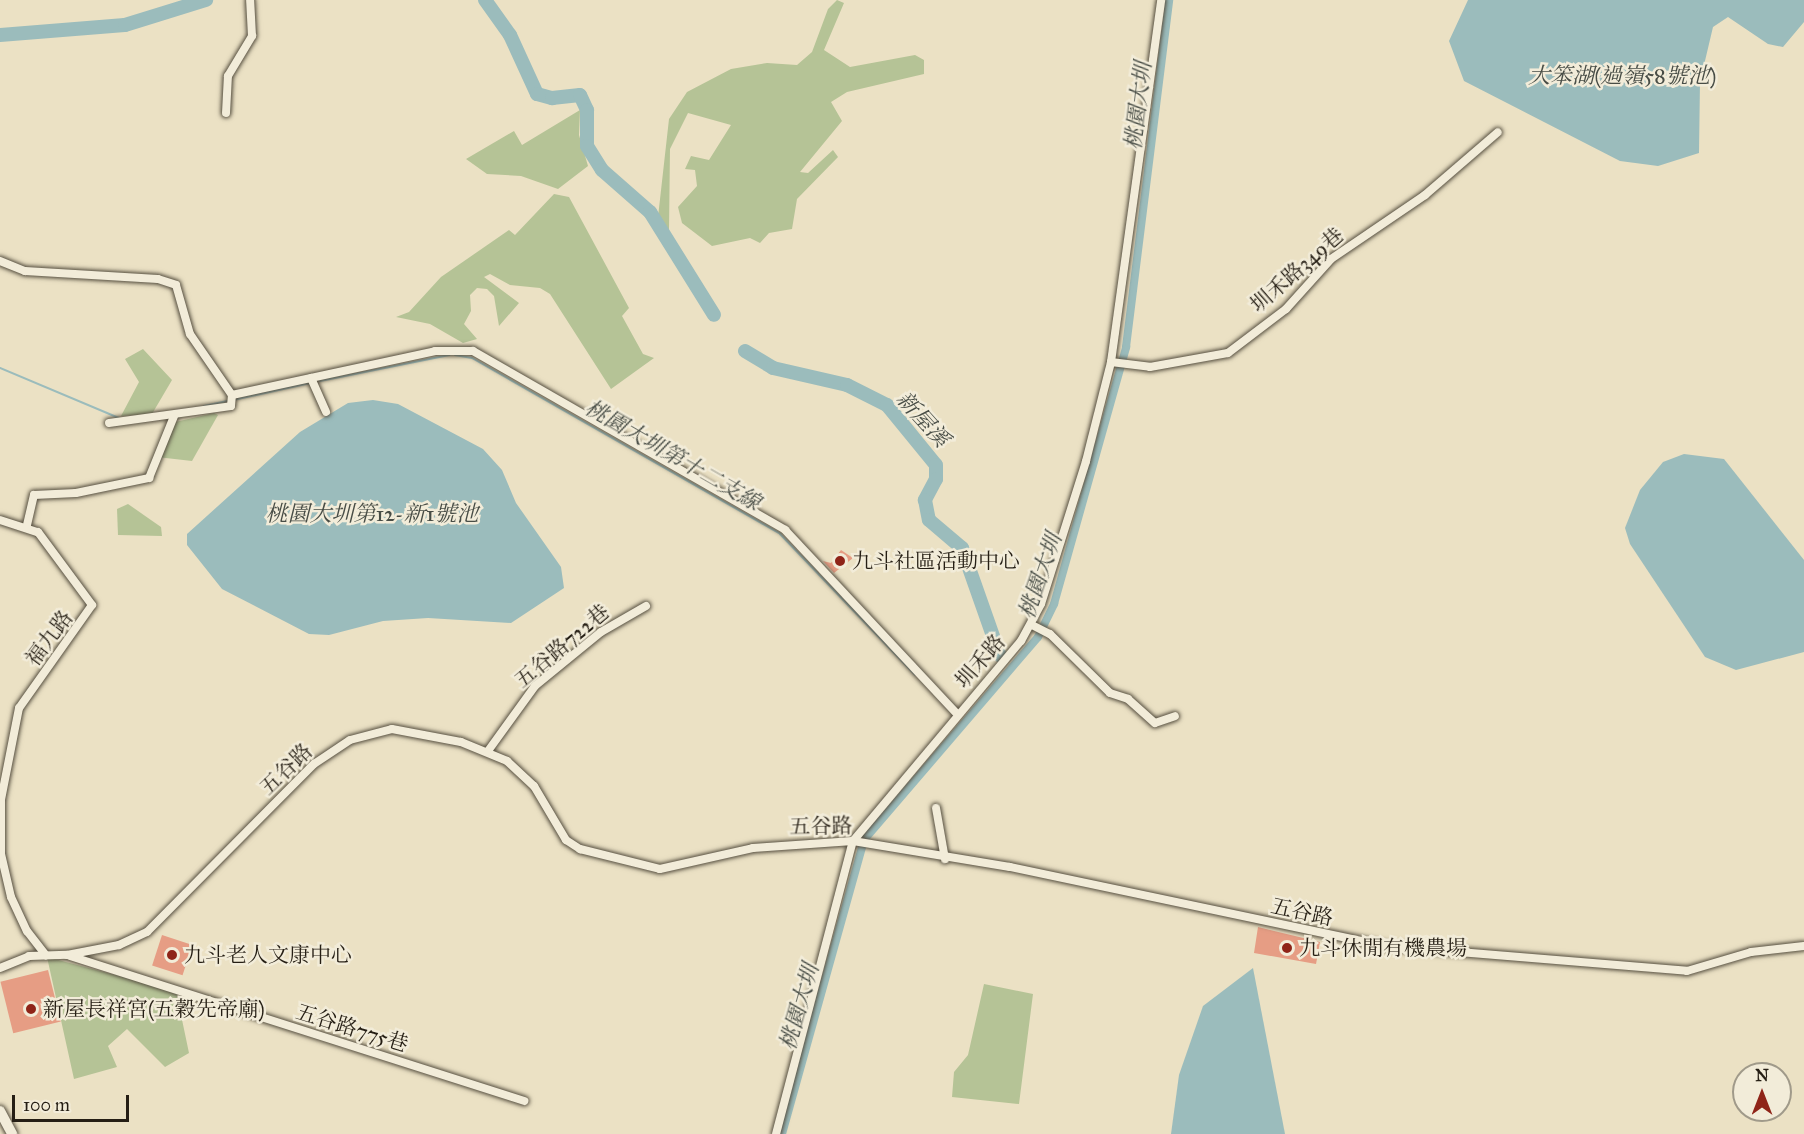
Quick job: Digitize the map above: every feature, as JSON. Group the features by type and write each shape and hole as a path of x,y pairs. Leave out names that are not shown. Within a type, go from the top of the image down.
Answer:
{"street":[{"path":"226,113 228,76 252,36 250,0"},
{"name":"圳禾路","path":"776,1134 858,842 957,714 1034,626 1086,461 1113,363 1161,0"},
{"name":"圳禾路349巷","path":"1113,363 1130,366 1228,353 1286,309 1331,259 1425,195 1498,132"},
{"path":"0,261 25,271 158,279 176,285 190,334 232,395 231,406 174,416 109,423"},
{"path":"232,395 456,348 499,364 588,418 785,530 957,714"},
{"path":"311,378 326,412"},
{"path":"0,520 27,525 34,495 76,493 149,478 174,416"},
{"name":"福九路","path":"27,525 38,532 92,604 19,708 1,801 1,854 11,897 27,931 46,955"},
{"name":"五谷路722巷","path":"488,751 535,686 601,632 646,606"},
{"path":"1034,626 1046,631 1110,693 1128,699 1155,723 1175,716"},
{"name":"五谷路","path":"0,968 29,956 67,955 119,945 147,932 314,764 350,740 401,729 488,751 534,786 566,840 636,864 660,869 753,848 858,842 945,859 1010,867 1386,946 1687,971 1751,952 1804,946"},
{"path":"936,808 945,859"},
{"name":"五谷路775巷","path":"67,955 524,1101"},
{"path":"0,1112 12,1134"}],"green space":[{"path":"837,0 844,3 824,50 850,67 915,55 924,60 924,74 847,92 831,102 842,121 800,172 808,173 833,150 838,157 797,199 792,229 769,233 760,243 750,238 712,246 682,223 678,207 697,186 695,170 685,169 691,156 709,160 731,125 688,113 670,149 669,230 658,217 669,119 687,92 731,69 767,63 797,65 812,52 828,9"},
{"path":"580,110 579,135 588,166 558,189 521,176 487,174 466,159 514,131 522,145"},
{"path":"554,194 569,197 629,308 622,316 643,354 654,358 611,389 550,294 540,288 510,285 490,274 484,277 519,303 499,326 494,296 487,289 477,288 470,295 471,311 464,324 477,339 463,343 430,324 396,317 409,312 441,277 509,230 515,235"},
{"path":"143,349 172,380 152,414 121,416 139,382 125,359"},
{"path":"214,413 218,415 192,461 157,457 171,423"},
{"path":"128,504 161,527 162,536 118,535 117,509"},
{"path":"47,957 176,991 189,1053 165,1067 127,1029 108,1046 117,1067 74,1079"},
{"path":"984,984 1033,994 1019,1104 952,1097 954,1072 968,1055"}],"water":[{"name":"大笨湖(過嶺58號池)","path":"1468,0 1804,0 1804,22 1783,47 1768,44 1728,17 1713,27 1700,82 1699,153 1658,166 1620,161 1464,81 1449,41"},
{"name":"桃園大圳第12-新1號池","path":"373,400 398,404 483,449 502,470 516,503 561,567 564,588 511,623 428,618 383,621 329,635 309,634 222,589 187,545 187,534 300,432 348,403"},
{"path":"1684,454 1724,459 1804,560 1804,652 1736,670 1705,657 1630,544 1625,528 1640,490 1663,462"},
{"path":"1253,968 1285,1134 1171,1134 1179,1075 1203,1006"}],"building":[{"name":"九斗社區活動中心","path":"841,550 853,558 834,573 823,561 831,563"},
{"name":"九斗休閒有機農場","path":"1258,927 1320,942 1316,964 1254,953"},
{"name":"九斗老人文康中心","path":"162,935 192,945 183,975 152,965"},
{"name":"新屋長祥宮(五穀先帝廟)","path":"48,970 61,1021 13,1033 0,982"}],"waterway":[{"name":"新屋溪","path":"0,35 125,25 206,0"},
{"name":"新屋溪","path":"485,0 510,35 537,94 552,98 580,95 587,110 587,146 602,170 650,212 714,315"},
{"name":"桃園大圳","path":"782,1134 864,840 1038,637 1054,604 1126,347 1169,0"},
{"name":"新屋溪","path":"745,351 773,368 847,385 887,405 936,465 936,479 925,500 929,520 962,548 1000,656"},
{"name":"桃園大圳第十二支線","path":"320,381 449,355"},
{"name":"桃園大圳第十二支線","path":"455,355 472,358 780,534 915,675"},
{"name":"桃園大圳第十二支線","path":"0,368 119,418"},
{"name":"桃園大圳第十二支線","path":"233,400 310,383"},
{"name":"桃園大圳第十二支線","path":"204,406 228,401"}],"place":[{"name":"九斗社區活動中心","path":"840,561"},
{"name":"九斗休閒有機農場","path":"1287,948"},
{"name":"九斗老人文康中心","path":"172,955"},
{"name":"新屋長祥宮(五穀先帝廟)","path":"31,1009"}]}
